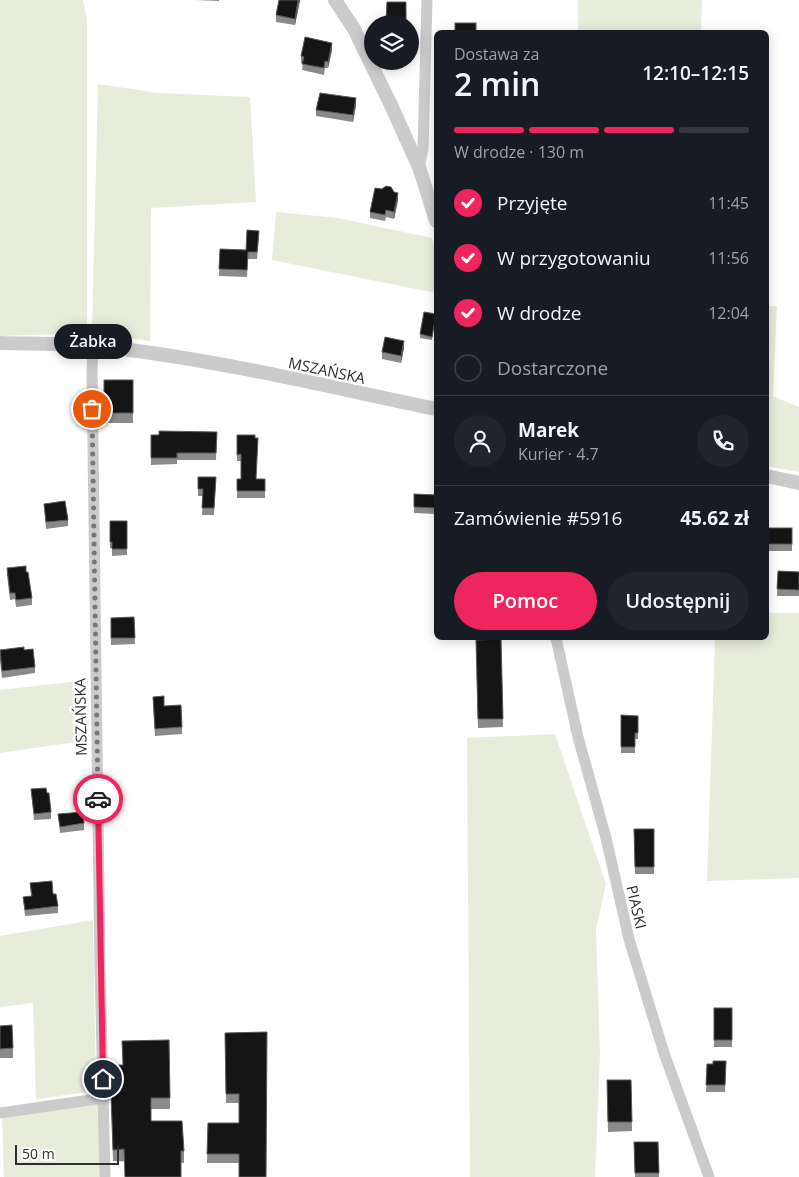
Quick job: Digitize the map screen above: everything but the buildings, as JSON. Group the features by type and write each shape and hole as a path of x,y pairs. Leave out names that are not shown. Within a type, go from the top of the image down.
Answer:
{"street":[{"path":"335,0 354,28 419,167 434,215"},
{"path":"419,167 423,149 427,0"},
{"name":"MSZAŃSKA","path":"0,343 93,346 204,362 434,409"},
{"name":"MSZAŃSKA","path":"93,346 100,968 105,1177"},
{"path":"769,477 799,483"},
{"name":"PIASKI","path":"556,640 578,737 606,838 629,939 664,1053 709,1177"},
{"path":"0,1113 104,1098"}],"green space":[{"path":"0,0 83,0 87,19 87,333 0,336"},
{"path":"578,0 702,0 701,30 578,30"},
{"path":"98,84 158,93 250,97 256,202 151,208 150,341 92,333"},
{"path":"276,212 338,218 432,238 434,246 434,293 272,260"},
{"path":"769,306 777,306 773,396 799,407 799,472 769,467"},
{"path":"769,613 799,613 799,878 707,881 715,640 769,640"},
{"path":"88,680 89,740 0,753 0,690"},
{"path":"555,734 606,884 596,929 600,1054 595,1177 470,1177 467,738"},
{"path":"93,920 96,1091 36,1099 33,1003 0,1007 0,936"},
{"path":"99,1104 99,1177 4,1177 2,1117"}],"way so far":[{"path":"92,409 98,799"}],"place":[{"name":"Żabka","path":"92,409"}],"route":[{"path":"98,799 103,1079"}]}
